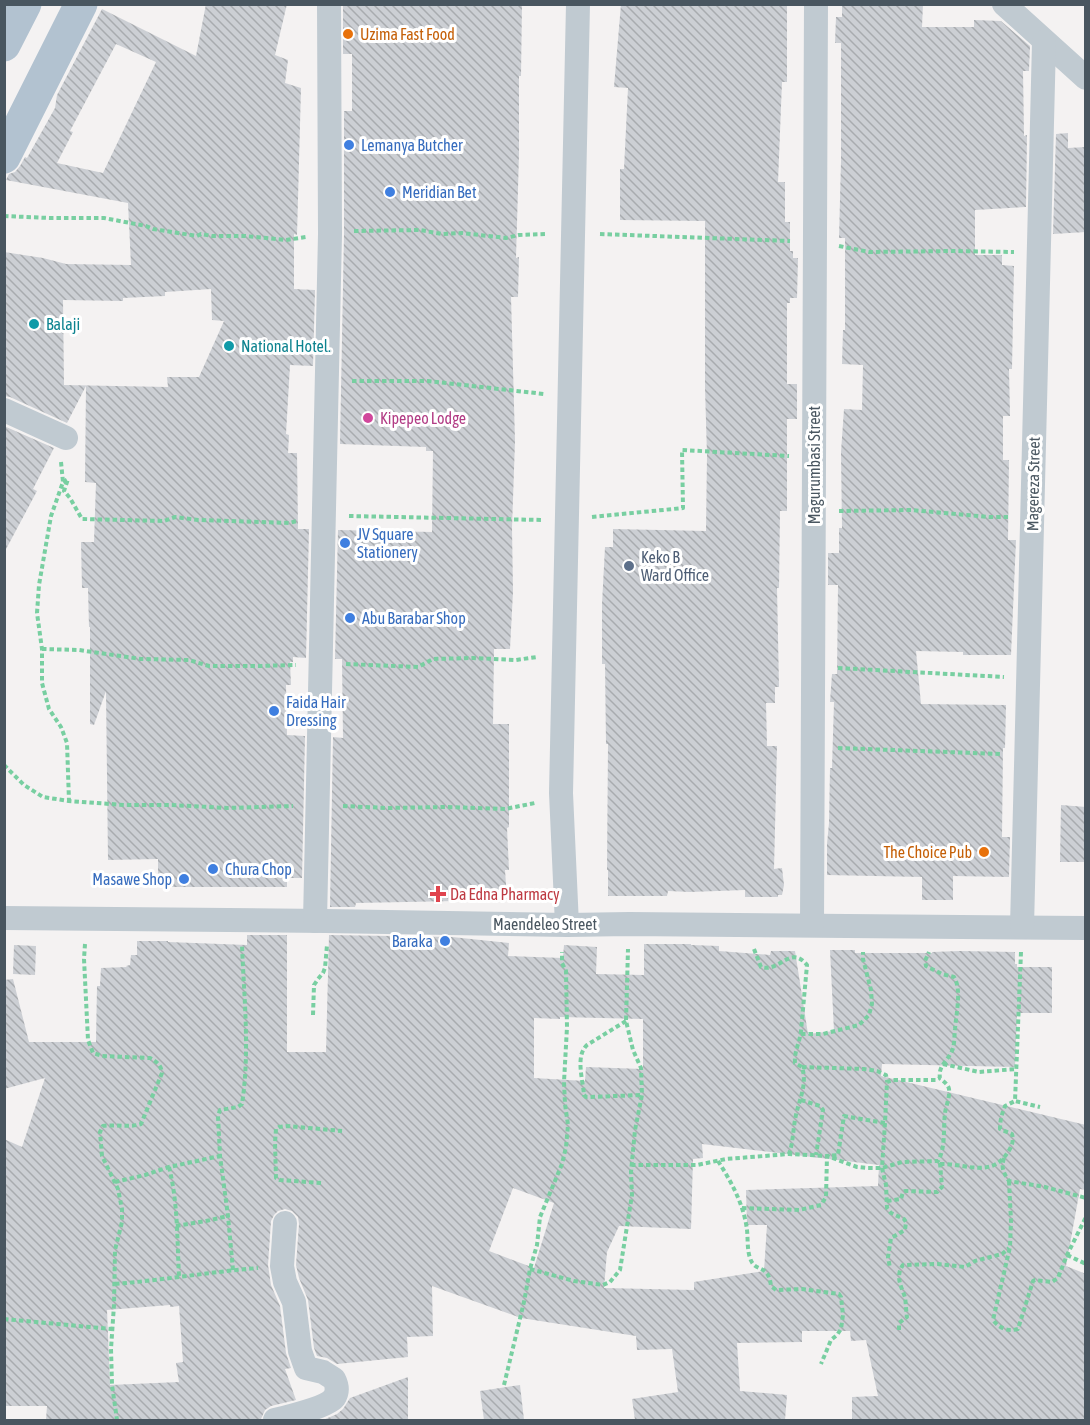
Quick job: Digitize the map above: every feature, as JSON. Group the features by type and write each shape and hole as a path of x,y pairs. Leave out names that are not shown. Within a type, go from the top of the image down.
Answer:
{"main road":[{"path":"4,45 25,4"},
{"path":"4,157 81,4"}],"street":[{"path":"320,921 318,804 330,234 329,4"},
{"path":"567,925 561,793 578,4"},
{"name":"Magurumbasi Street","path":"812,925 816,4"},
{"path":"1004,4 1086,78"},
{"name":"Magereza Street","path":"1022,927 1044,42"},
{"path":"4,410 66,438"},
{"name":"Maendeleo Street","path":"4,918 1086,928"},
{"path":"275,1420 326,1404 334,1398 336,1390 334,1379 322,1372 306,1368 300,1351 294,1302 285,1282 282,1266 285,1222"}],"path":[{"path":"4,216 104,218 197,236 201,234 252,236 286,240 361,230 420,230 442,234 462,233 506,238 519,235 574,233 815,242 869,252 1039,253"},
{"path":"327,381 428,381 553,395"},
{"path":"66,438 61,457 63,482 51,516 39,585 37,614 42,649 42,683 49,709 61,727 67,743 69,801"},
{"path":"63,482 68,479 64,491 82,519 164,521 175,518 289,523 324,516 567,520 683,508 682,450 814,457"},
{"path":"814,511 910,510 989,517 1032,517"},
{"path":"42,649 79,650 141,659 189,660 208,666 321,663 418,667 433,659 516,660 564,651"},
{"path":"813,667 1029,678"},
{"path":"813,748 1026,755"},
{"path":"4,765 24,784 43,797 124,805 227,808 318,804 387,808 505,809 548,799 561,793"},
{"path":"87,919 85,967 88,1040 93,1053 102,1056 150,1058 157,1061 162,1073 141,1124 103,1126 100,1132 102,1156 115,1182 122,1209 122,1222 115,1250 111,1329 112,1385 117,1420"},
{"path":"233,1270 220,1156 219,1111 238,1107 242,1104 244,1094 246,1060 242,920"},
{"path":"313,1015 314,985 325,968 327,934 320,921"},
{"path":"530,1269 574,1281 603,1285 610,1282 620,1269 632,1195 632,1152 642,1095 641,1068 633,1050 626,1021 629,924"},
{"path":"504,1385 537,1245 540,1217 562,1164 566,1148 568,1125 564,1082 567,1027 566,971 562,963 561,937 567,925"},
{"path":"752,925 754,951 761,967 766,969 774,967 795,957 807,965 801,1034 796,1047 795,1063 802,1066 872,1070 886,1075 882,1168 886,1201 887,1208 906,1222 905,1230 891,1238 888,1257 890,1268"},
{"path":"801,1034 823,1034 859,1025 869,1015 872,990 863,958 864,926"},
{"path":"886,1201 901,1199 905,1191 938,1192 942,1187 940,1161 949,1089 940,1078 939,1073 952,1052 958,1016 957,983 954,978 926,966 925,961 939,926"},
{"path":"1015,1101 1022,927"},
{"path":"626,1021 586,1045 582,1050 580,1057 584,1095 586,1097 642,1095"},
{"path":"943,1064 979,1072 1016,1069"},
{"path":"789,1154 796,1116 803,1095 802,1066"},
{"path":"887,1082 940,1078"},
{"path":"801,1100 820,1106 823,1110 816,1155"},
{"path":"827,1156 857,1167 882,1168 902,1162 940,1161 973,1168 988,1168 1004,1158 1013,1141 1012,1134 1000,1129 1005,1106 1015,1101 1040,1107"},
{"path":"633,1163 633,1165 681,1166 789,1154 838,1155 845,1116 885,1123"},
{"path":"321,1183 276,1178 274,1154 276,1129 287,1126 342,1131"},
{"path":"115,1182 220,1156"},
{"path":"742,1208 800,1210 822,1205 826,1197 827,1156"},
{"path":"1004,1158 1002,1172 1009,1181 1011,1221 1009,1248 993,1320 996,1324 1005,1329 1018,1329 1033,1281 1052,1282 1058,1278 1086,1217"},
{"path":"718,1161 728,1176 742,1208 747,1228 750,1260 754,1266 767,1271 771,1286 776,1290 802,1289 839,1294 841,1297 843,1315 841,1329 831,1340 821,1364"},
{"path":"169,1167 175,1192 178,1276"},
{"path":"1009,1181 1045,1187 1086,1198"},
{"path":"176,1226 228,1216"},
{"path":"899,1330 899,1323 907,1317 899,1278 903,1265 938,1264 965,1267 975,1261 1002,1254 1009,1248"},
{"path":"1067,1256 1086,1264"},
{"path":"115,1284 282,1266"},
{"path":"4,1319 111,1329"}],"building":[{"path":"206,4 287,4 275,55 288,60 285,83 301,88 297,235 294,234 294,289 315,290 313,366 290,365 286,434 289,435 288,453 297,453 298,529 309,529 306,658 293,657 293,662 290,662 291,685 286,685 287,735 305,736 302,878 287,878 287,887 158,887 158,859 108,860 106,691 94,725 90,724 88,588 82,588 81,542 94,542 96,483 85,482 86,386 67,423 4,396 4,252 66,264 131,265 128,203 6,180 9,174 15,172 20,166 25,157 27,158 55,108 57,95 102,9 196,56","holes":["116,44 156,62 103,173 57,163 73,132 70,131","211,289 212,320 224,321 199,377 167,377 168,387 64,385 63,300 123,301 123,298 165,296 165,292"]},
{"path":"343,4 522,4 516,258 519,257 518,297 511,297 515,441 512,528 513,592 510,649 494,649 493,724 509,724 509,827 507,828 509,870 505,870 507,899 356,903 355,907 330,907 333,737 343,738 342,659 335,659 338,530 432,532 433,451 426,451 426,447 340,444 344,111 352,111 352,54 343,54"},
{"path":"621,4 787,4 787,82 782,82 778,182 785,182 785,222 790,222 790,251 793,251 793,258 798,258 797,298 790,298 790,303 787,303 787,384 797,384 797,419 787,419 787,511 780,511 779,588 777,588 779,687 775,687 775,703 766,703 767,746 777,746 774,869 782,868 784,885 782,895 778,897 745,897 745,890 668,891 667,896 608,896 608,744 606,744 605,664 602,664 605,547 613,547 613,529 706,531 705,221 620,220 620,169 624,169 628,88 614,87"},
{"path":"842,4 923,4 922,27 974,27 974,20 1001,21 1030,46 1029,71 1023,71 1024,136 1027,135 1026,207 975,210 975,255 1002,255 1002,265 1014,266 1012,369 1009,369 1010,416 1003,416 1003,460 1009,460 1008,540 1016,540 1011,655 963,655 963,652 916,651 921,704 1006,705 1002,837 1010,837 1009,877 953,876 953,900 922,900 922,877 827,875 834,702 830,702 832,674 837,674 838,585 828,585 828,553 839,553 839,528 842,528 841,452 844,409 862,410 863,365 842,364 843,330 845,330 845,238 839,238 841,43 835,43 836,17 842,17"},
{"path":"1068,133 1068,148 1086,147 1086,232 1053,234 1056,134"},
{"path":"4,426 54,448 33,489 37,491 4,553"},
{"path":"1061,805 1086,807 1086,862 1060,862"},
{"path":"247,935 287,935 287,1052 326,1052 329,935 452,937 509,943 508,956 563,958 564,945 597,947 596,974 644,975 644,944 719,946 719,951 770,955 771,951 795,951 808,1034 834,1031 830,950 855,950 855,953 1015,952 1017,967 1052,967 1052,1013 1017,1013 1015,1067 882,1064 881,1076 1086,1125 1086,1190 1080,1189 1066,1266 1086,1274 1086,1420 852,1420 852,1397 878,1396 866,1340 851,1341 850,1331 802,1331 802,1342 737,1343 740,1391 787,1395 785,1420 635,1420 632,1399 678,1392 672,1349 637,1350 636,1336 521,1318 432,1286 433,1336 407,1337 408,1357 337,1364 327,1358 317,1356 314,1348 308,1300 296,1265 298,1217 292,1211 285,1209 278,1211 271,1221 268,1265 271,1285 280,1306 286,1353 291,1368 285,1369 296,1400 271,1406 265,1410 261,1419 255,1420 46,1420 47,1406 4,1406 4,1139 22,1147 45,1078 4,1089 4,980 13,979 29,1042 96,1042 97,986 100,986 101,968 130,965 131,955 137,955 137,941 247,945","holes":["560,1017 643,1019 643,1069 586,1067 585,1081 534,1078 534,1018 560,1019","702,1144 879,1165 878,1186 746,1190 747,1225 767,1225 764,1271 694,1282 694,1290 604,1288 607,1252 619,1226 691,1229 693,1159 703,1158","513,1188 554,1203 534,1268 489,1251","179,1306 183,1362 176,1363 179,1382 110,1385 107,1310"]},
{"path":"14,945 36,946 35,975 13,974"},
{"path":"408,1377 408,1420 323,1420 337,1414 350,1398"},
{"path":"520,1385 524,1420 484,1420 480,1391"}],"place":[{"name":"Uzima Fast Food","path":"348,34"},
{"name":"Lemanya Butcher","path":"349,145"},
{"name":"Meridian Bet","path":"390,192"},
{"name":"Balaji","path":"34,324"},
{"name":"National Hotel.","path":"229,346"},
{"name":"Kipepeo Lodge","path":"368,418"},
{"name":"JV Square Stationery","path":"345,543"},
{"name":"Keko B Ward Office","path":"629,566"},
{"name":"Abu Barabar Shop","path":"350,618"},
{"name":"Faida Hair Dressing","path":"274,711"},
{"name":"The Choice Pub","path":"984,852"},
{"name":"Chura Chop","path":"213,869"},
{"name":"Masawe Shop","path":"184,879"},
{"name":"Da Edna Pharmacy","path":"438,894"},
{"name":"Baraka","path":"445,941"}]}
